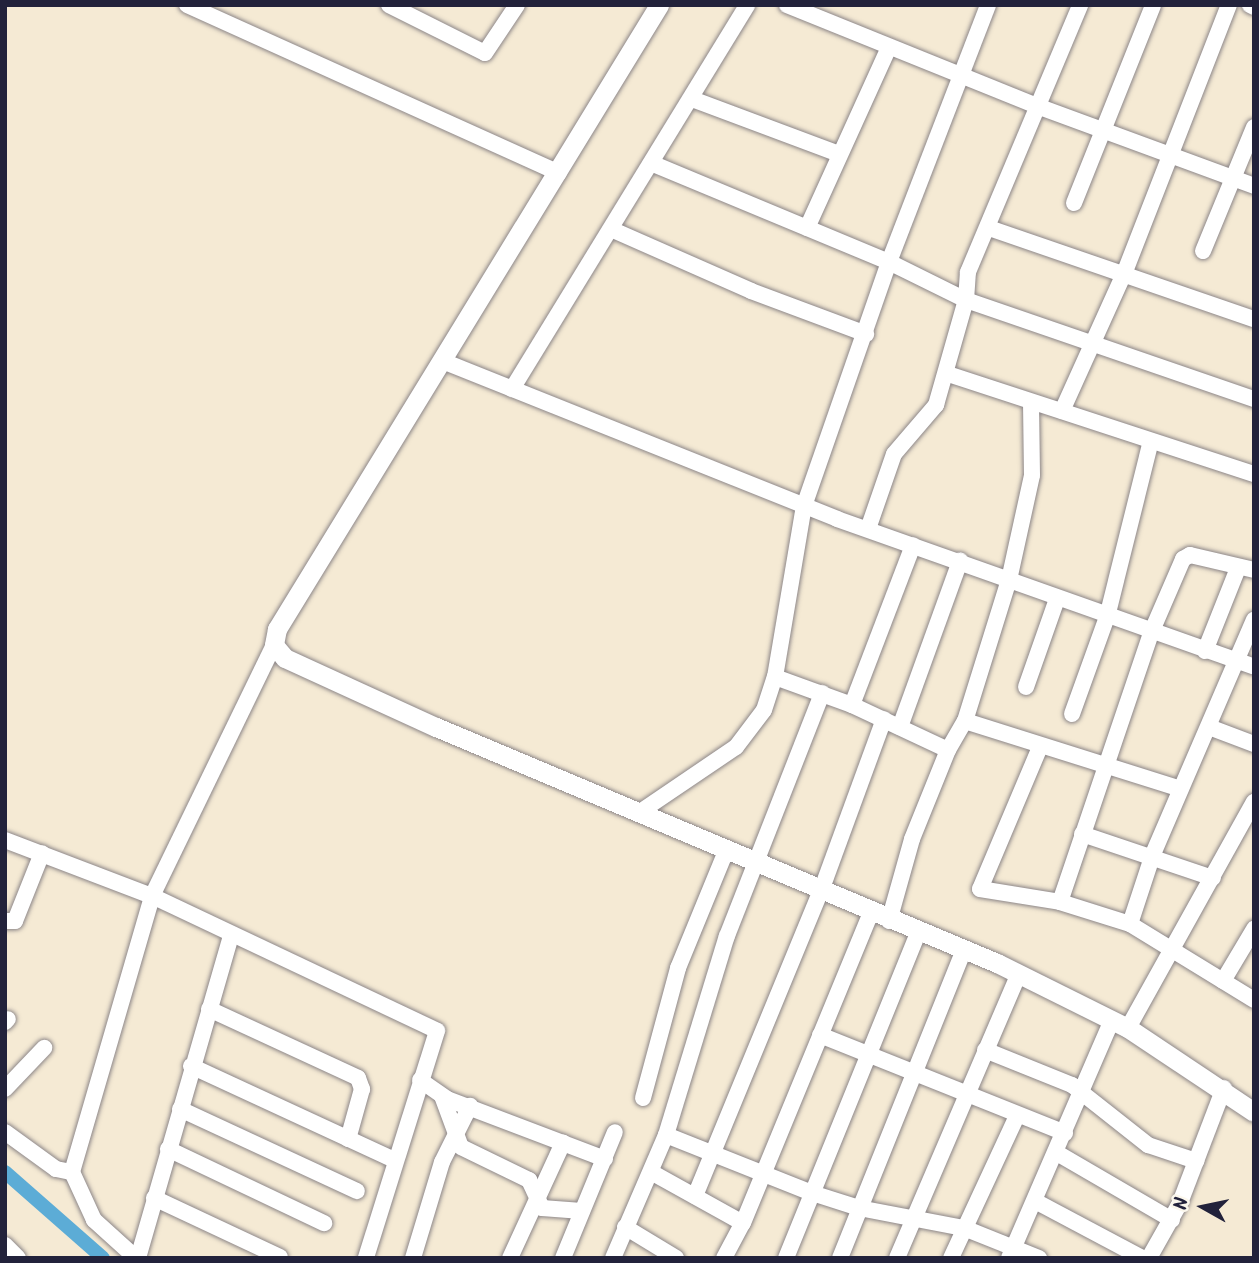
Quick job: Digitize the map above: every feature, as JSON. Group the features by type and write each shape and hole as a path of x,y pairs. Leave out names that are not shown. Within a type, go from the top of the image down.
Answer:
{"street":[{"path":"389,5 415,11 485,53 517,5"},
{"path":"231,936 137,1258 94,1220 72,1172 152,896 274,645 277,629 445,362 659,5"},
{"path":"512,389 612,230 747,5"},
{"path":"787,5 1037,106 1254,186"},
{"path":"640,812 720,759 749,735 775,677 804,506 889,262 963,77 988,5"},
{"path":"868,529 891,460 933,411 948,374 966,300 968,272 989,228 1080,5"},
{"path":"1074,203 1153,5"},
{"path":"1062,411 1090,344 1124,274 1229,5"},
{"path":"192,6 559,173"},
{"path":"807,228 890,47"},
{"path":"692,99 839,154"},
{"path":"1203,251 1254,127"},
{"path":"651,163 889,262 966,300 1254,399"},
{"path":"989,228 1254,319"},
{"path":"612,230 741,287 866,334"},
{"path":"445,362 804,506 1246,665"},
{"path":"948,374 1254,474"},
{"path":"889,920 912,839 948,750 965,721 1009,580 1032,475 1031,402"},
{"path":"1072,714 1107,617 1151,441"},
{"path":"852,705 912,545"},
{"path":"1060,902 1151,633 1185,556 1246,569 1205,651"},
{"path":"900,727 960,561"},
{"path":"1026,687 1057,599"},
{"path":"1130,924 1153,854 1181,789 1209,727 1246,665 1254,620"},
{"path":"274,645 285,657 436,727 1019,974 1120,1024 1224,1088 1254,1112"},
{"path":"775,677 852,705 948,750"},
{"path":"613,1258 666,1135 754,863 822,693"},
{"path":"695,1196 716,1154 821,891 884,719"},
{"path":"965,721 1040,747 1181,789"},
{"path":"1209,727 1254,744"},
{"path":"1040,747 979,886 987,891 1060,902 1130,924 1175,948 1254,1000"},
{"path":"1011,1252 1082,1092 1120,1024 1175,948 1254,802"},
{"path":"1082,834 1153,854 1213,878"},
{"path":"5,840 152,896 231,936 434,1028 437,1036 394,1160 366,1258"},
{"path":"643,1098 678,968 726,851"},
{"path":"5,921 15,921 42,853"},
{"path":"723,1258 743,1223 872,910"},
{"path":"1223,981 1254,929"},
{"path":"786,1258 866,1053 919,932"},
{"path":"840,1258 964,950"},
{"path":"897,1258 1019,974"},
{"path":"209,1009 358,1078 362,1089 348,1139"},
{"path":"820,1035 1065,1133"},
{"path":"5,1089 44,1048"},
{"path":"985,1050 1082,1092 1104,1115 1148,1145 1196,1161"},
{"path":"191,1066 394,1160"},
{"path":"420,1080 442,1096 605,1159"},
{"path":"1149,1258 1172,1220 1224,1088"},
{"path":"442,1096 463,1148 529,1180 542,1208 582,1210"},
{"path":"413,1258 454,1130 470,1106"},
{"path":"180,1109 357,1191"},
{"path":"951,1258 1017,1116"},
{"path":"5,1132 56,1169 72,1172"},
{"path":"563,1258 615,1132"},
{"path":"666,1135 812,1193 859,1208 915,1216 964,1228 1011,1252 1039,1258"},
{"path":"510,1258 563,1143"},
{"path":"168,1149 324,1223"},
{"path":"1056,1153 1172,1220"},
{"path":"651,1172 743,1223"},
{"path":"154,1198 280,1257"},
{"path":"1035,1201 1142,1258"},
{"path":"625,1227 676,1258"},
{"path":"5,1245 18,1258"}],"waterway":[{"path":"5,1172 103,1258"}]}
